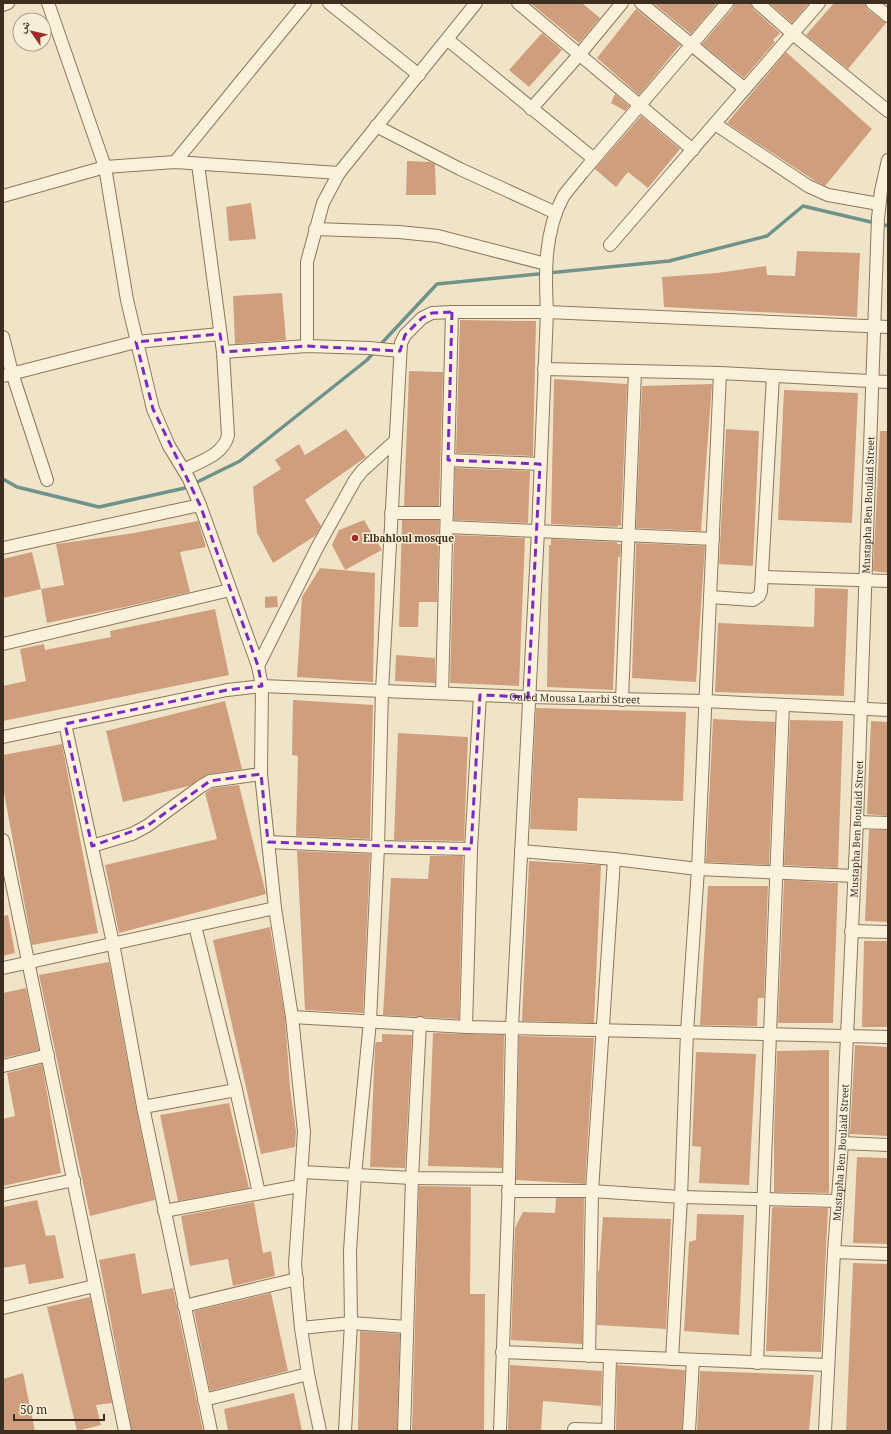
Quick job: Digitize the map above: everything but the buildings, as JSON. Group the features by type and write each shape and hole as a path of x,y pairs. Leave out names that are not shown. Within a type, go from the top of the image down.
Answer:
{"street":[{"path":"3,5 8,3"},
{"path":"48,3 105,167 127,300 153,409 169,446 186,474 200,505 258,666 262,686 261,774 275,908 292,1017 304,1132 302,1172 299,1186 295,1264 301,1328 308,1374 320,1431"},
{"path":"175,162 305,3"},
{"path":"329,3 419,75"},
{"path":"518,3 693,150"},
{"path":"531,108 579,55 622,3"},
{"path":"641,3 746,89"},
{"path":"500,1431 509,1185 512,1027 528,697 538,531 547,312 546,264 548,241 556,213 564,197 594,159 727,3"},
{"path":"758,3 793,34 888,111"},
{"path":"610,245 819,3"},
{"path":"872,3 888,16"},
{"path":"307,346 307,262 323,203 339,173 448,40 474,4"},
{"path":"448,40 594,159"},
{"path":"715,124 808,186 828,195 879,204"},
{"path":"376,126 460,169 556,213"},
{"name":"Mustapha Ben Boulaid Street","path":"825,1431 837,1201 842,1144 857,822 877,227 879,204 888,160"},
{"path":"3,196 105,167 175,162 339,173"},
{"path":"186,474 222,449 226,443 228,435 222,352 198,164"},
{"path":"315,229 399,232 438,236 546,264"},
{"path":"345,1431 351,1323 350,1251 355,1175 370,1022 378,847 382,691 394,442 401,343 406,335 422,318 432,313 452,312 547,312 888,327"},
{"path":"442,693 452,312"},
{"path":"8,374 136,342 220,334"},
{"path":"3,336 8,374 47,480"},
{"path":"222,352 307,346 400,352"},
{"path":"544,369 720,373 888,382"},
{"path":"622,700 635,371"},
{"path":"672,1359 681,1197 687,1032 698,869 720,373"},
{"path":"710,597 753,600 759,596 761,591 763,577 773,376"},
{"path":"258,666 318,546 355,480 362,471 394,442"},
{"path":"448,460 540,464"},
{"path":"3,548 200,505"},
{"path":"391,513 447,513"},
{"path":"447,527 713,539"},
{"path":"763,577 888,581"},
{"path":"3,644 230,590"},
{"name":"Ouled Moussa Laarbi Street","path":"3,737 228,690 262,686 888,710"},
{"path":"466,1027 471,849 480,695"},
{"path":"757,1363 783,705"},
{"path":"65,724 113,944 143,1107 210,1431"},
{"path":"92,846 132,834 147,826 210,781 261,774"},
{"path":"857,822 888,823"},
{"path":"3,840 9,893 29,962 74,1180 94,1286 125,1431"},
{"path":"268,842 378,847 471,849"},
{"path":"521,851 614,859 698,869 854,876"},
{"path":"589,1356 592,1191 614,859"},
{"path":"3,968 275,908"},
{"path":"195,926 236,1090 259,1193"},
{"path":"851,931 888,932"},
{"path":"292,1017 370,1022 420,1023 466,1027 602,1029 770,1035 846,1035 888,1037"},
{"path":"404,1431 412,1178 420,1023"},
{"path":"3,1066 48,1055"},
{"path":"143,1107 236,1090"},
{"path":"842,1144 888,1145"},
{"path":"302,1172 412,1178 681,1197 837,1201"},
{"path":"3,1195 74,1180"},
{"path":"164,1211 299,1186"},
{"path":"834,1252 888,1254"},
{"path":"184,1306 297,1279"},
{"path":"3,1308 94,1286"},
{"path":"301,1328 351,1323 407,1327"},
{"path":"502,1352 828,1366"},
{"path":"574,1429 608,1430 610,1357"},
{"path":"689,1431 693,1360"},
{"path":"204,1400 308,1374"}],"highlighted area":[{"path":"452,312 448,460 540,464 528,697 480,695 471,849 268,842 261,774 210,781 147,826 92,846 65,724 227,690 262,686 258,666 200,505 153,409 136,342 220,334 223,352 307,346 400,351 405,335 422,318 432,313"}],"waterway":[{"path":"379,346 437,284 669,261 767,236 803,206 875,223"},
{"path":"881,224 888,226"},
{"path":"3,479 17,487 99,507 185,488 240,461 367,360 374,352"}],"place":[{"name":"Elbahloul mosque","path":"355,538"}]}
